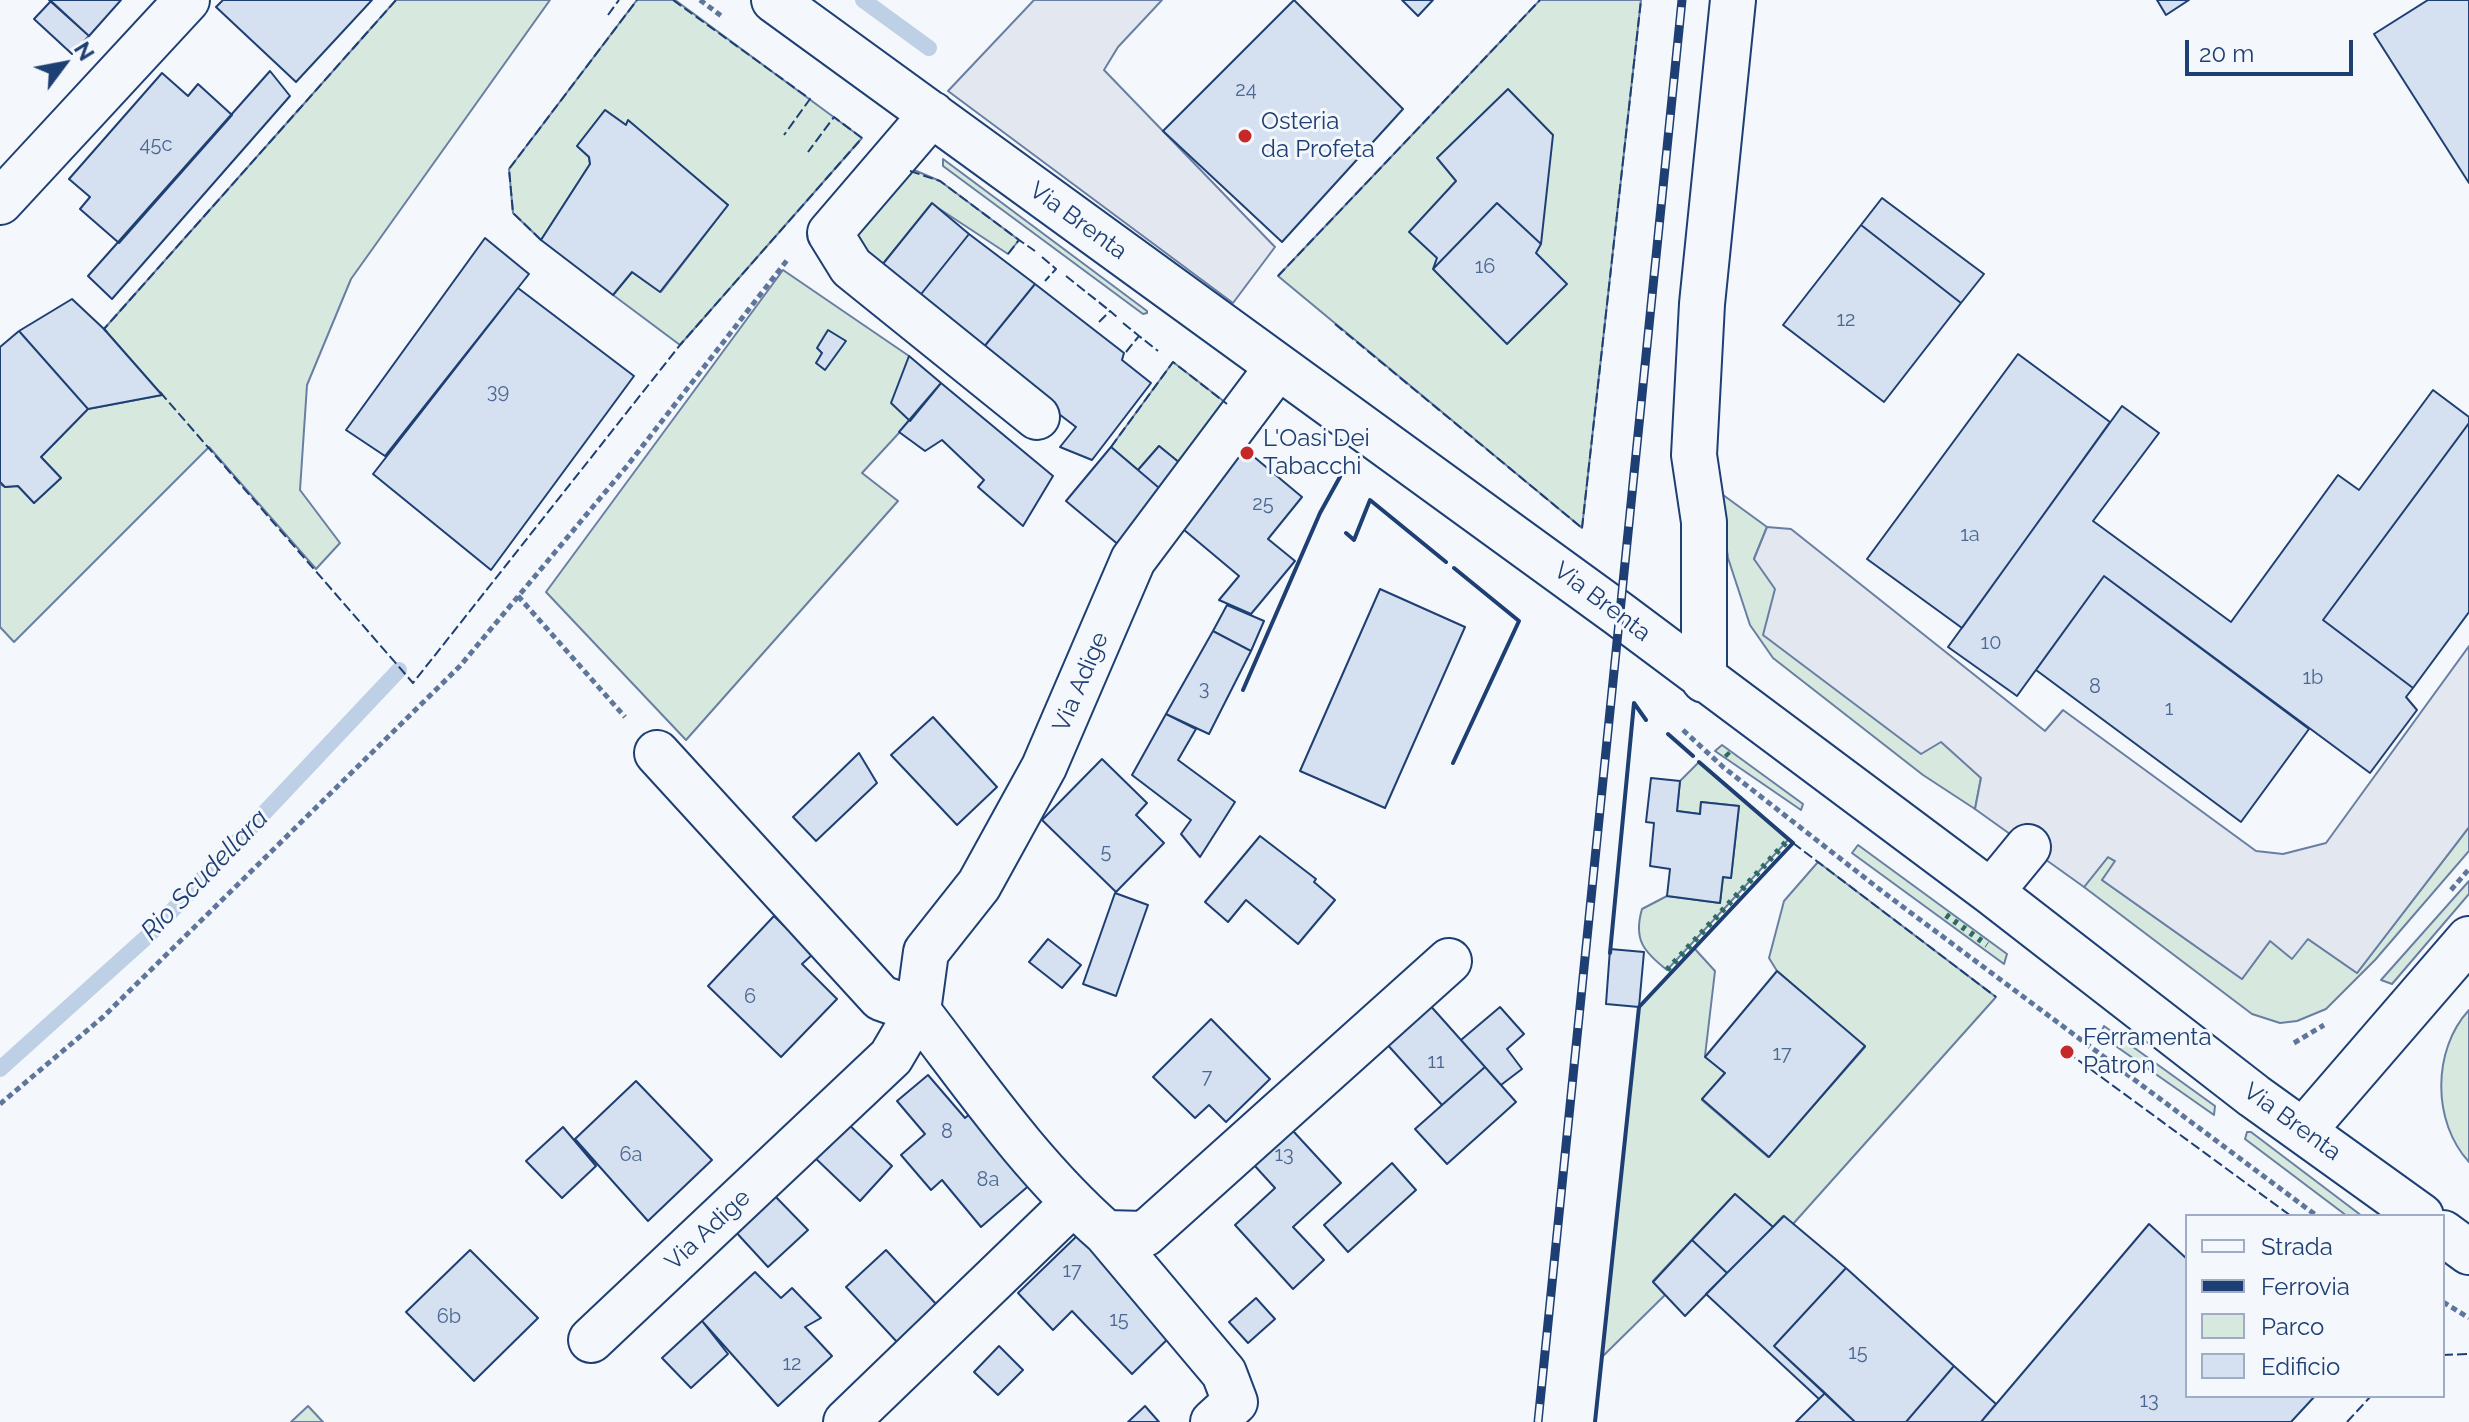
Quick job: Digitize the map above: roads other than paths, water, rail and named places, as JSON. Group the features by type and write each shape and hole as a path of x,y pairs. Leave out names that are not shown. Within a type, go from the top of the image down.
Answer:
{"street":[{"path":"0,202 187,0"},
{"name":"Via Brenta","path":"774,0 1277,368 1568,576 1991,892 2218,1069 2418,1214"},
{"path":"1704,680 1704,522 1694,455 1702,304 1733,0"},
{"path":"932,114 830,233 851,267 1037,417"},
{"name":"Via Adige","path":"591,1340 891,1057 918,1011 926,952 979,885 1044,767 1133,560 1277,368"},
{"path":"657,753 881,998 918,1011 1007,1128 1072,1204 1106,1233 1224,1373 1235,1402 1213,1422"},
{"path":"1991,892 2028,847"},
{"path":"2304,1130 2469,939"},
{"path":"1106,1233 1145,1234 1449,961"},
{"path":"846,1422 1072,1204"},
{"path":"2445,1234 2469,1252"}],"waterway":[{"path":"863,0 929,48"},
{"name":"Rio Scudellara","path":"0,1069 150,934 399,670"}],"railway":[{"path":"1538,1422 1682,0"}],"place":[{"name":"Osteria da Profeta","path":"1245,136"},
{"name":"L'Oasi Dei Tabacchi","path":"1247,453"},
{"name":"Ferramenta Patron","path":"2067,1052"}]}
